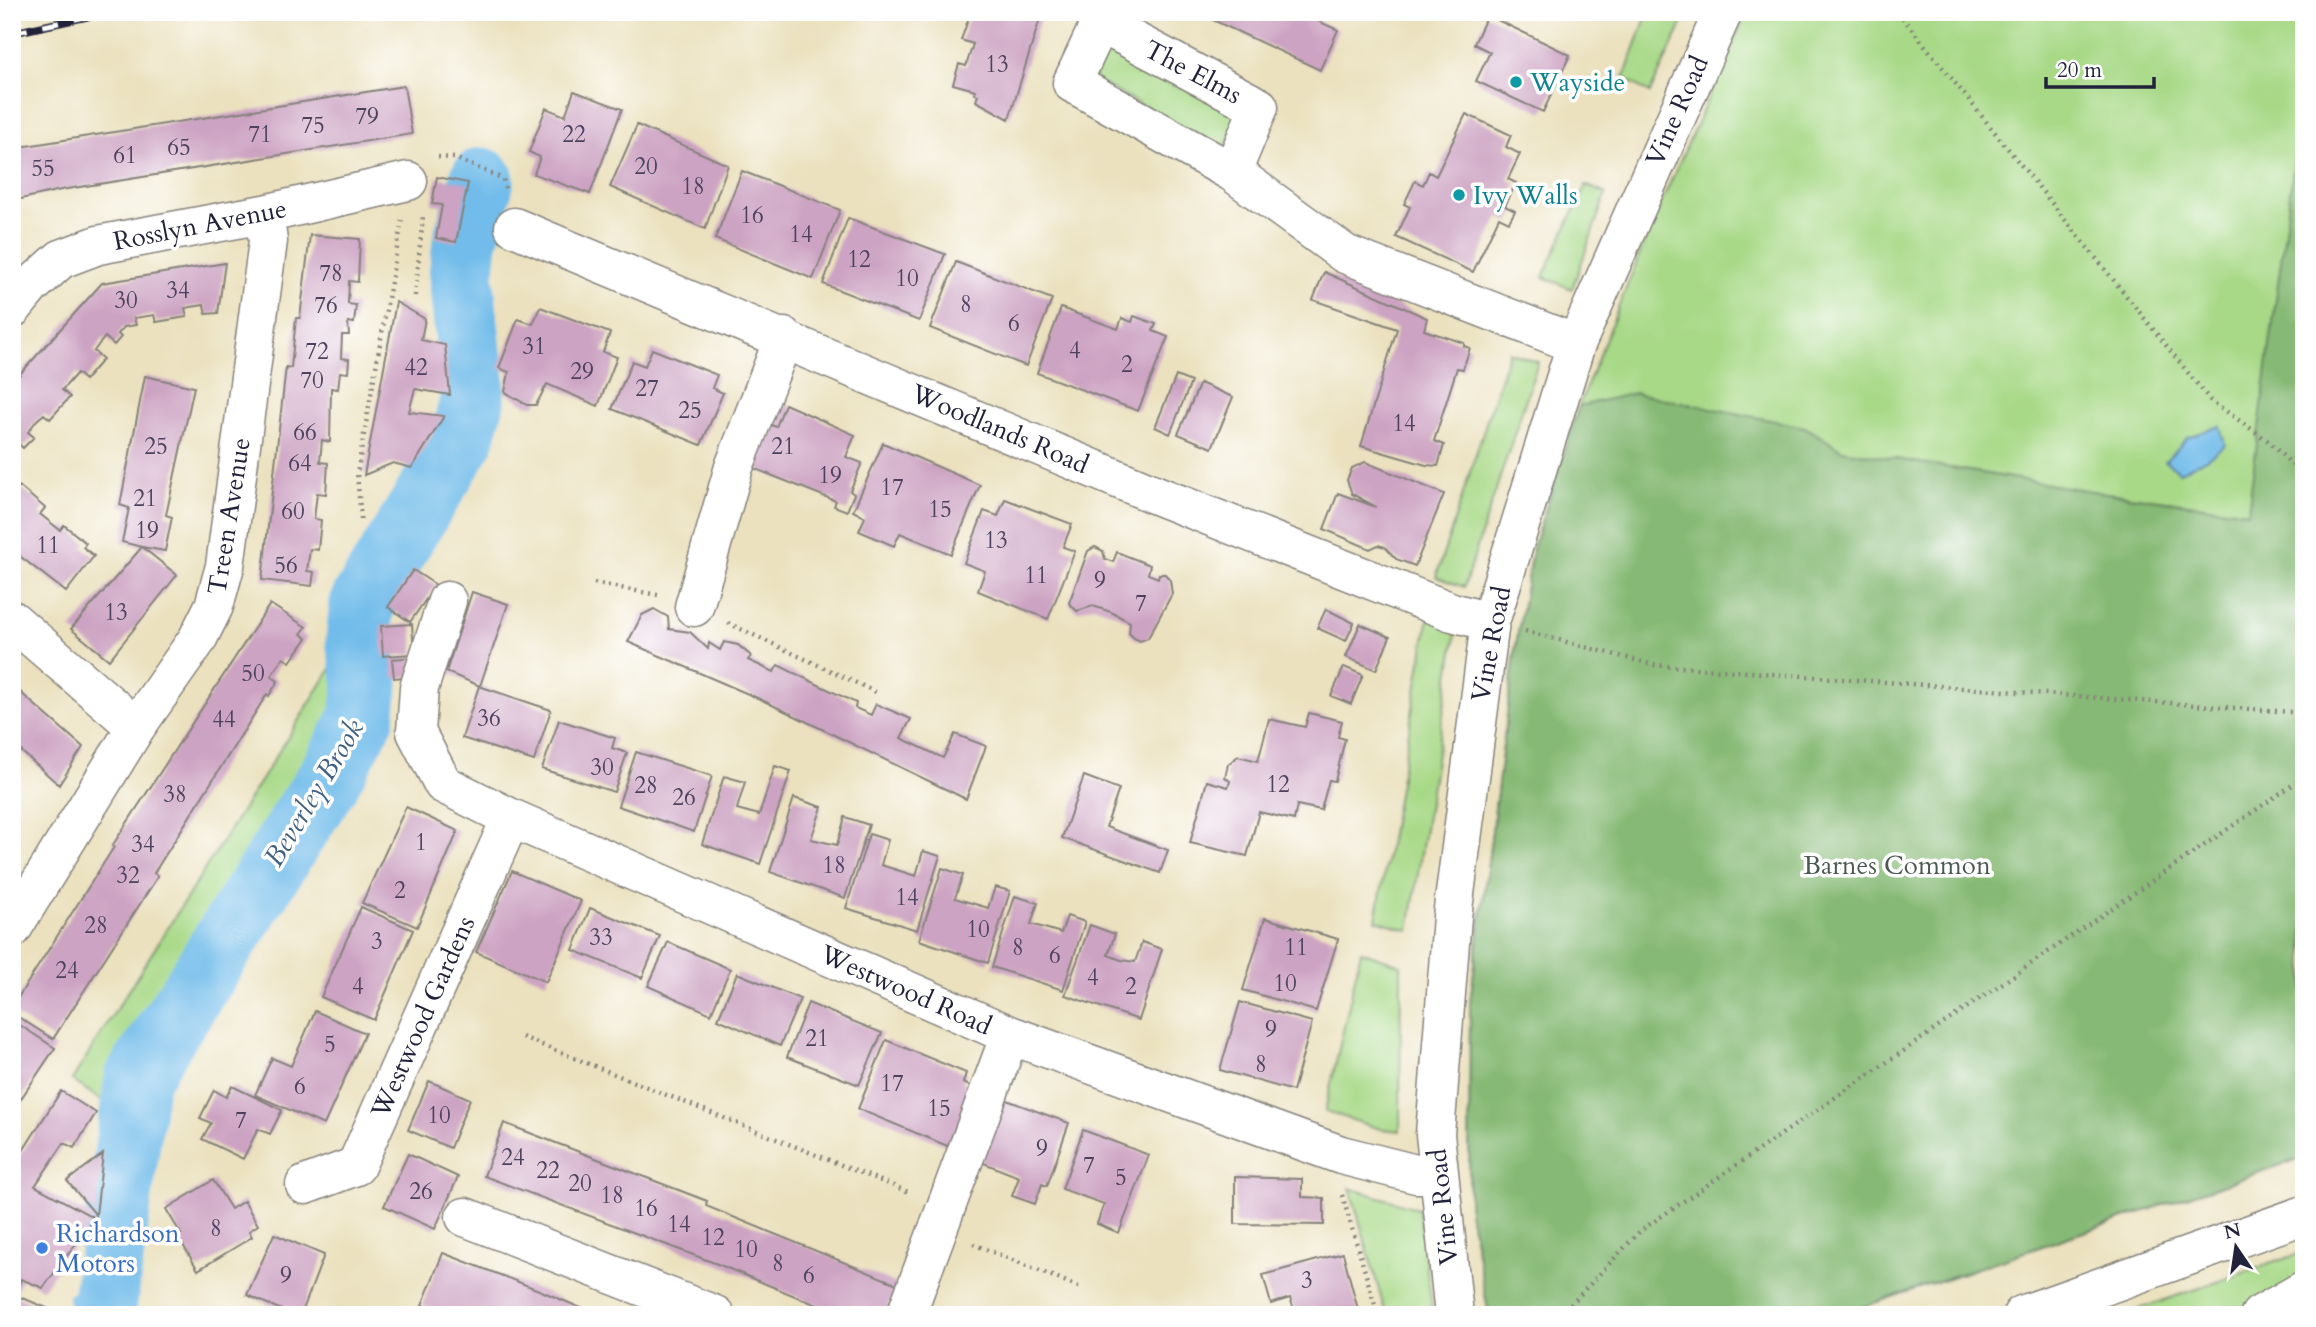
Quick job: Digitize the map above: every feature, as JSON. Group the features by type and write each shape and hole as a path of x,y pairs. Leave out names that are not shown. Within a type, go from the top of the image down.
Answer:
{"main road":[{"name":"Vine Road","path":"1454,1315 1436,1134 1452,917 1490,622 1576,344 1723,12"},
{"name":"The Elms","path":"1232,172 1268,105 1100,17 1072,82 1232,172 1345,254 1576,344"},
{"name":"Rosslyn Avenue","path":"12,309 31,286 61,259 98,245 264,214 400,183"},
{"name":"Treen Avenue","path":"12,929 136,727 197,640 214,606 225,566 268,241 264,214"},
{"name":"Woodlands Road","path":"514,227 784,337 1161,497 1452,612 1490,622"},
{"path":"694,607 734,467 784,337"},
{"name":"Westwood Road","path":"447,601 419,688 416,732 443,784 511,818 1010,1035 1341,1156 1416,1174 1438,1174"},
{"path":"12,620 136,727"},
{"name":"Westwood Gardens","path":"304,1185 356,1166 511,818"},
{"path":"905,1315 943,1220 1010,1035"},
{"path":"2022,1315 2304,1215"},
{"path":"465,1217 715,1315"},
{"path":"2260,1315 2304,1290"}],"path":[{"path":"1898,12 2210,400 2267,440 2304,476"},
{"path":"455,158 503,179"},
{"path":"400,183 424,209 415,296"},
{"path":"362,519 357,474 403,225 400,183"},
{"path":"594,583 657,594 694,607 878,693"},
{"path":"1490,622 1654,665 2304,713"},
{"path":"1561,1315 1640,1231 2304,778"},
{"path":"522,1037 943,1220 1079,1287"},
{"path":"1341,1156 1342,1201 1378,1315"}],"green space":[{"path":"1648,12 1675,12 1685,18 1650,93 1624,78"},
{"name":"Barnes Common","path":"1747,12 2304,12 2304,1157 1839,1315 1489,1315 1469,1211 1470,1002 1516,645 1532,551 1579,406 1653,221"},
{"path":"1107,46 1241,112 1223,150 1093,79"},
{"name":"Barnes Common","path":"2304,86 2304,1157 1839,1315 1489,1315 1469,1211 1470,1002 1516,645 1532,551 1579,406 1635,393 1805,427 1842,450 2085,490 2248,512"},
{"path":"1586,185 1606,194 1572,289 1543,277"},
{"path":"1509,352 1538,362 1464,587 1436,577"},
{"path":"1429,616 1457,626 1409,930 1376,920"},
{"path":"346,645 352,675 353,720 108,1105 72,1080"},
{"path":"1361,951 1401,965 1400,1131 1380,1129 1325,1111"},
{"path":"1350,1188 1419,1209 1433,1315 1386,1315"},
{"path":"2304,1252 2304,1315 2124,1315 2142,1308"}],"water":[{"path":"2220,426 2225,445 2206,459 2180,472 2165,461 2188,437"}],"building":[{"path":"955,12 1042,12 1009,119 976,101 978,95 974,93 975,90 953,84 959,64 966,66 973,44 961,40 969,17"},
{"path":"1196,12 1298,12 1338,30 1320,70"},
{"path":"1487,15 1570,55 1543,112 1476,81 1490,52 1474,44"},
{"path":"404,86 412,134 61,190 12,201 12,153 20,147"},
{"path":"574,91 622,109 590,194 534,174 540,157 529,152 546,108 565,116"},
{"name":"Ivy Walls","path":"1466,114 1511,135 1506,147 1520,154 1508,179 1516,183 1505,206 1515,211 1509,222 1499,217 1473,272 1396,237 1410,207 1404,204 1415,181 1423,185 1429,172 1436,176"},
{"path":"637,125 728,165 705,229 610,187"},
{"path":"742,171 840,210 813,279 715,239"},
{"path":"437,177 468,183 456,242 436,238 442,205 432,204"},
{"path":"848,218 945,254 919,321 823,284"},
{"path":"310,235 360,239 358,282 349,281 348,304 356,305 354,323 348,322 349,335 342,335 341,358 349,359 348,373 340,372 338,389 331,388 330,442 322,440 320,462 328,463 326,494 317,493 314,519 321,520 318,550 310,549 307,571 314,572 312,586 262,580 286,367 291,368 296,318 300,318"},
{"path":"956,262 1052,299 1026,366 930,328"},
{"path":"225,263 218,313 206,314 204,305 185,308 187,317 156,322 154,315 134,318 136,325 124,327 118,334 121,337 114,345 105,337 99,344 94,351 103,359 85,380 77,373 62,390 70,397 50,419 44,414 37,420 28,432 34,437 23,448 12,438 12,383 102,283"},
{"path":"1324,272 1427,318 1424,330 1464,343 1464,346 1470,348 1463,369 1457,368 1434,441 1444,445 1438,466 1361,446 1397,329 1313,300"},
{"path":"396,302 425,319 421,340 445,345 450,395 415,389 409,412 444,416 412,468 393,463 364,475"},
{"path":"540,307 610,333 603,352 617,357 598,406 547,384 536,405 527,405 505,392 509,372 499,368 518,319 533,324"},
{"path":"1061,308 1118,329 1122,318 1132,322 1134,316 1156,324 1153,331 1168,337 1138,411 1037,373"},
{"path":"652,349 717,375 712,388 723,393 701,445 612,409 632,361 645,366"},
{"path":"145,376 194,387 166,515 172,517 165,551 122,542 129,508 120,505"},
{"path":"1176,376 1191,382 1170,434 1155,427"},
{"path":"1200,383 1233,397 1212,448 1178,434"},
{"path":"785,404 855,435 846,457 862,463 850,491 854,494 847,511 834,506 836,501 743,464 761,421 776,427"},
{"path":"883,443 980,485 951,554 900,533 894,546 859,531 865,517 853,511"},
{"path":"1365,462 1444,494 1415,566 1396,559 1385,547 1378,545 1370,549 1324,529 1338,493 1376,507 1352,494 1347,480 1352,468"},
{"path":"19,486 45,508 40,514 60,530 64,525 86,543 83,547 94,556 66,592 12,550 12,490"},
{"path":"1005,499 1072,524 1063,547 1075,551 1048,619 978,591 985,571 964,563 984,511 998,516"},
{"path":"142,547 177,575 109,660 71,629"},
{"path":"1095,547 1103,551 1105,559 1113,562 1117,552 1150,565 1148,574 1158,578 1159,574 1165,574 1170,580 1172,594 1148,638 1140,641 1134,638 1129,633 1130,622 1111,612 1093,606 1077,611 1069,603 1088,551"},
{"path":"413,570 436,585 410,622 388,607"},
{"path":"472,592 508,604 480,686 446,672"},
{"path":"270,604 306,627 301,634 307,638 290,662 283,658 271,676 278,681 269,696 267,694 154,873 158,876 53,1039 12,1013 12,1007 114,847 112,846"},
{"path":"654,609 668,617 669,629 690,632 708,649 709,643 720,650 724,642 738,645 751,656 748,660 774,672 778,665 856,703 855,708 871,715 876,704 911,719 901,738 943,758 955,734 986,746 966,799 762,700 628,642 642,615"},
{"path":"1326,609 1354,623 1346,641 1317,628"},
{"path":"412,624 414,654 383,656 381,626"},
{"path":"1360,624 1390,637 1376,670 1346,657"},
{"path":"413,657 415,676 394,678 392,659"},
{"path":"1344,667 1363,675 1351,704 1331,696"},
{"path":"12,685 83,747 59,785 12,743"},
{"path":"479,686 551,710 534,761 462,738"},
{"path":"1309,713 1342,721 1338,737 1345,739 1335,781 1329,780 1321,810 1297,805 1294,820 1259,812 1247,856 1190,843 1207,781 1228,787 1230,781 1225,777 1228,764 1238,756 1258,761 1269,719 1305,727"},
{"path":"559,720 615,738 612,748 627,753 614,792 542,769"},
{"path":"636,752 712,776 694,832 618,806"},
{"path":"775,766 791,771 760,864 702,844 724,776 745,782 737,809 759,815"},
{"path":"1084,776 1119,789 1106,827 1168,850 1160,873 1062,838"},
{"path":"794,798 822,807 811,839 837,845 845,817 869,825 845,898 770,872"},
{"path":"406,807 458,831 417,927 362,903"},
{"path":"869,834 888,840 881,865 916,876 923,851 940,856 917,930 846,908"},
{"path":"942,868 963,875 955,898 988,908 995,887 1010,891 988,963 919,940"},
{"path":"512,871 581,901 546,982 476,952"},
{"path":"1015,896 1038,903 1031,924 1061,933 1067,916 1085,922 1063,990 992,967"},
{"path":"361,907 413,930 374,1020 321,997"},
{"path":"590,908 660,936 642,978 573,950"},
{"path":"1265,918 1338,939 1316,1011 1243,990"},
{"path":"1090,925 1115,934 1108,955 1121,960 1135,962 1142,942 1162,949 1139,1020 1065,995"},
{"path":"668,942 730,969 711,1014 648,986"},
{"path":"737,973 800,999 780,1046 718,1019"},
{"path":"1240,1002 1312,1022 1293,1091 1220,1070"},
{"path":"808,1003 882,1033 859,1085 787,1057"},
{"path":"315,1011 365,1033 324,1125 255,1095 272,1058 291,1066"},
{"path":"12,1020 55,1048 12,1112"},
{"path":"886,1040 966,1073 963,1083 981,1091 957,1150 858,1109"},
{"path":"429,1081 470,1099 450,1148 408,1130"},
{"path":"232,1086 282,1110 270,1134 258,1129 243,1159 202,1139 211,1123 200,1118 214,1090 226,1097"},
{"path":"61,1091 96,1113 74,1148 64,1143 35,1186 95,1218 43,1288 21,1279 15,1295 64,1315 12,1315 12,1168"},
{"path":"1004,1099 1069,1123 1047,1186 1042,1184 1035,1204 1012,1196 1019,1177 981,1162"},
{"path":"504,1123 707,1201 706,1206 897,1284 885,1315 841,1315 720,1265 484,1176"},
{"path":"1083,1130 1149,1155 1119,1233 1097,1224 1104,1204 1062,1189"},
{"path":"103,1154 96,1215 67,1181"},
{"path":"408,1154 458,1177 435,1229 384,1206"},
{"path":"1235,1177 1302,1179 1302,1197 1324,1198 1324,1225 1235,1224"},
{"path":"213,1180 231,1209 244,1201 258,1225 249,1231 252,1237 198,1270 177,1235 181,1234 166,1209"},
{"path":"274,1234 324,1255 301,1315 293,1315 247,1295"},
{"path":"443,1253 597,1315 446,1315 422,1305"},
{"path":"1343,1253 1359,1313 1296,1315 1290,1298 1271,1304 1263,1275"}],"waterway":[{"name":"Beverley Brook","path":"103,1315 137,1078 330,777 362,718 366,683 358,640 362,603 462,439 472,402 472,381 461,276 465,242 482,180"},
{"path":"73,1298 77,1315"}],"railway":[{"path":"12,33 108,12"}],"place":[{"name":"Wayside","path":"1516,82"},
{"name":"Ivy Walls","path":"1459,195"},
{"name":"Richardson Motors","path":"42,1248"}]}
